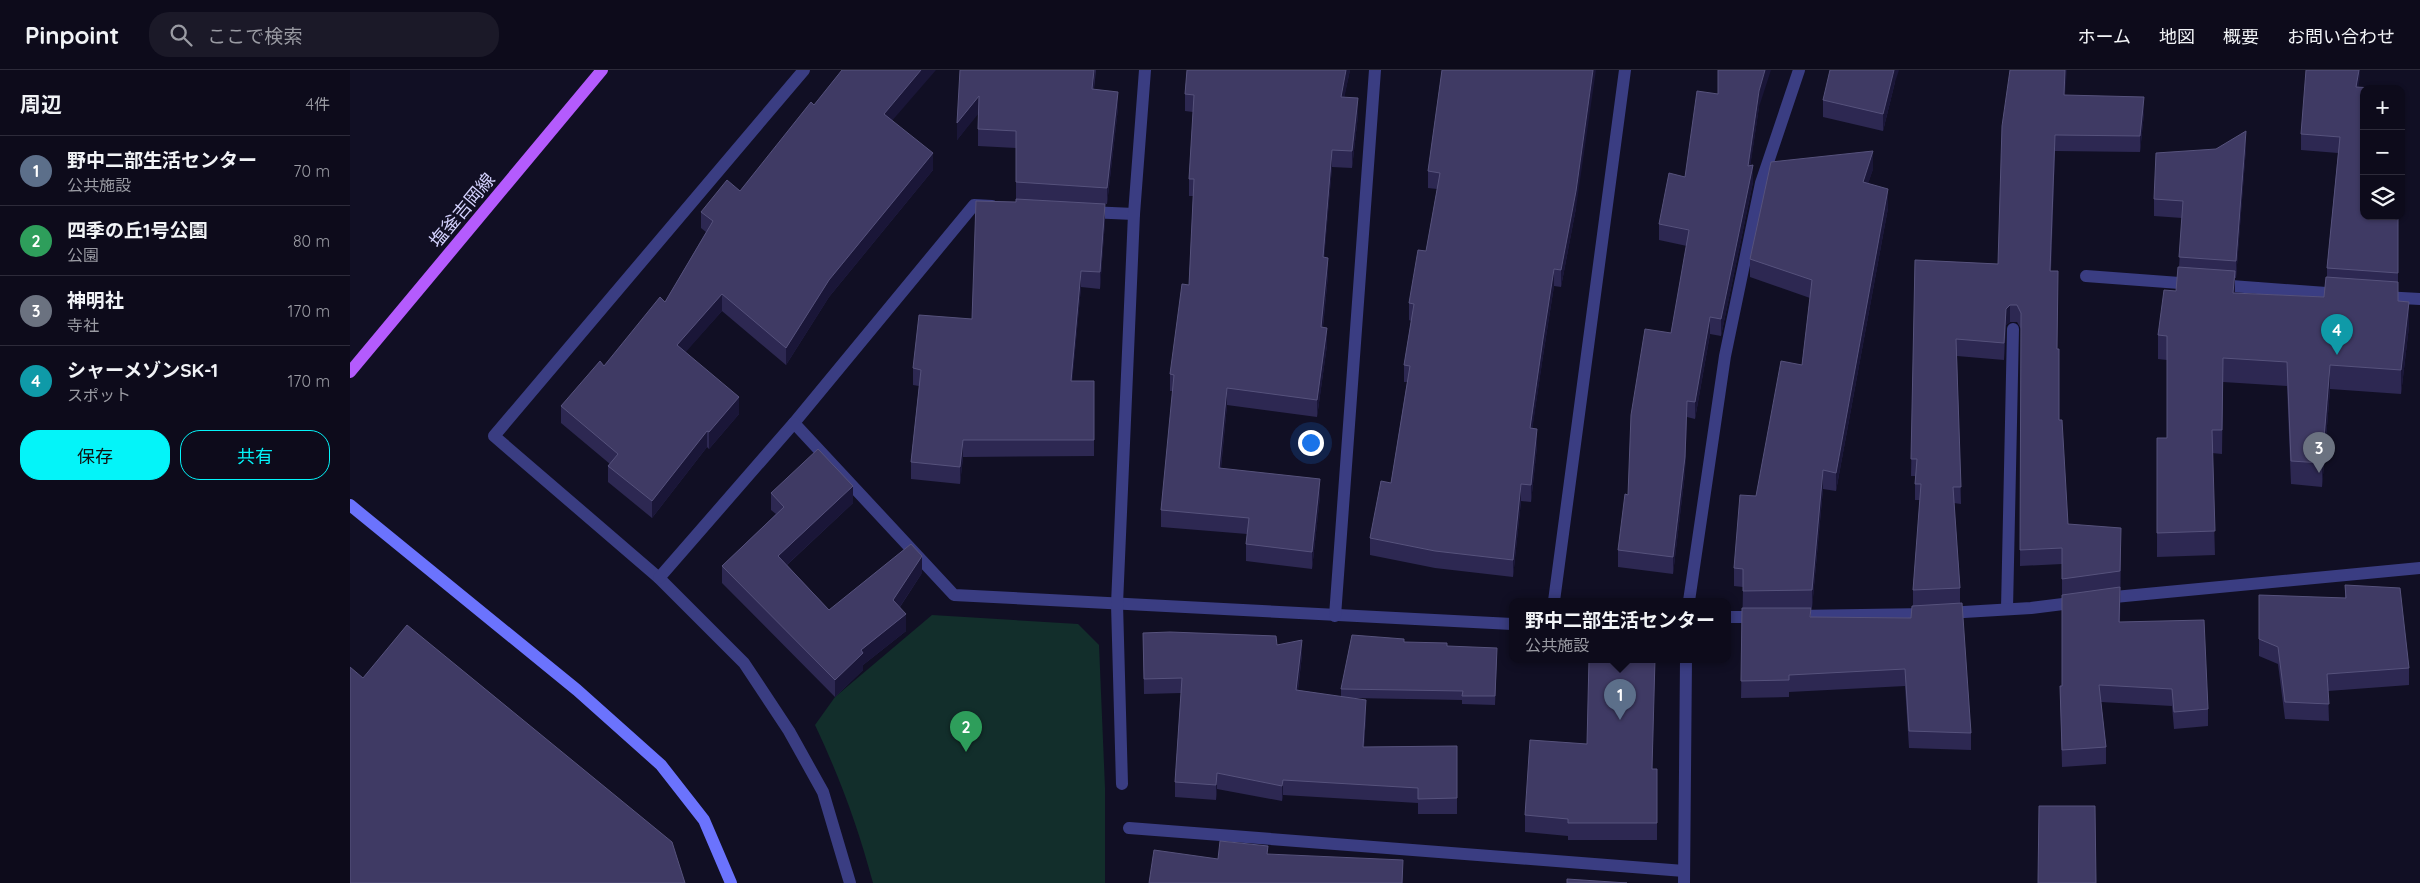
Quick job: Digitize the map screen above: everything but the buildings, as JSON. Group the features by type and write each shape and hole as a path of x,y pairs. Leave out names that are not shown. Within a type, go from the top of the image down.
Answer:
{"main road":[{"name":"塩釜吉岡線","path":"350,372 602,70"}],"street":[{"path":"804,70 494,436 659,578 744,663 789,732 823,792 850,883"},
{"path":"1122,784 1117,604 1134,214 1145,70"},
{"path":"1335,616 1376,70"},
{"path":"1554,598 1625,70"},
{"path":"1689,598 1725,356 1761,183 1799,70"},
{"path":"659,578 794,423 974,205 1002,207"},
{"path":"1078,211 1134,214"},
{"path":"2086,276 2351,294"},
{"path":"2371,296 2420,299"},
{"path":"2007,609 2013,329"},
{"path":"794,423 954,595 1509,624"},
{"path":"350,505 577,690 661,765 704,820 731,883"},
{"path":"1786,616 1894,616 2007,609 2420,568"},
{"path":"1731,617 1767,616"},
{"path":"1129,828 1684,877 1686,663"}],"green space":[{"path":"932,615 1078,624 1099,645 1105,788 1105,883 873,883 848,803 815,725 835,697"}],"place":[{"name":"シャーメゾンSK-1","path":"2337,355"},
{"name":"神明社","path":"2319,473"},
{"name":"野中二部生活センター","path":"1620,720"},
{"name":"四季の丘1号公園","path":"966,752"}]}
